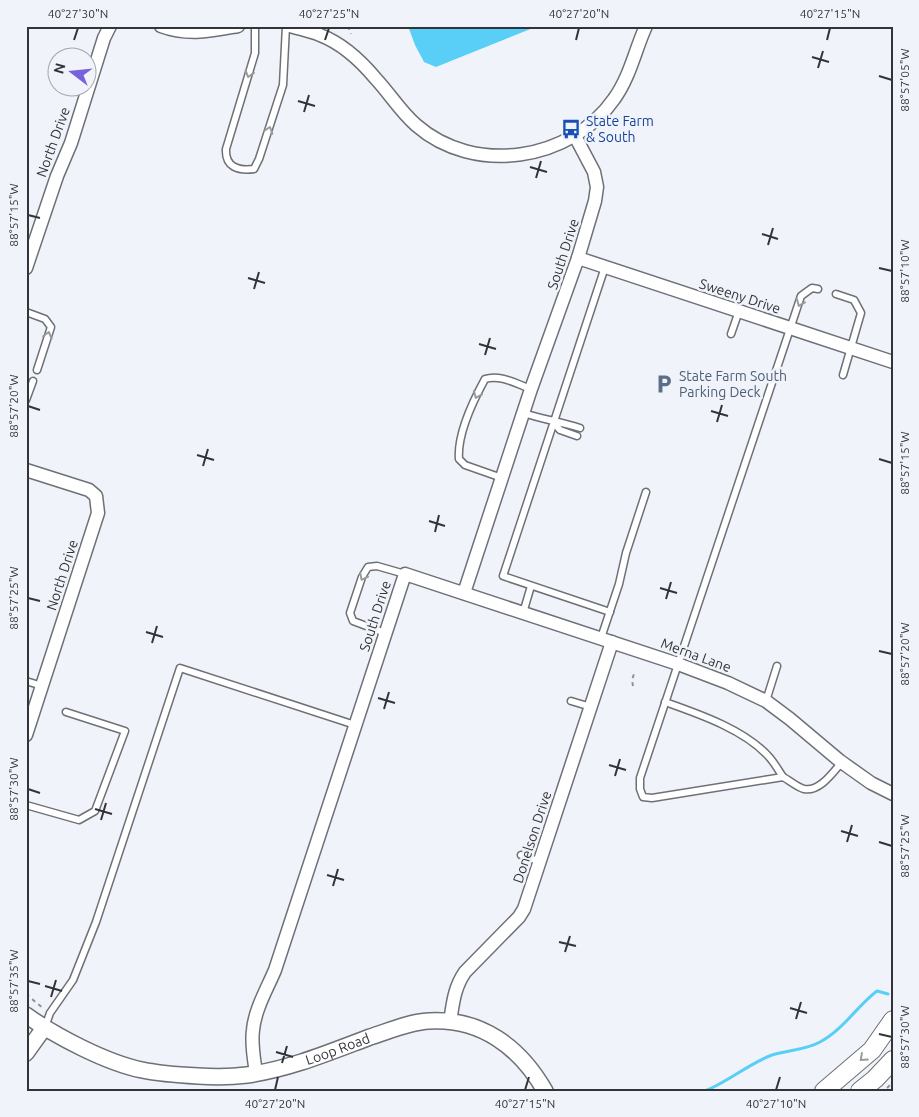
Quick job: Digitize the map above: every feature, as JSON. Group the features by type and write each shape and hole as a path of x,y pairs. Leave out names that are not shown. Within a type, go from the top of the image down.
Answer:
{"main road":[{"path":"824,1091 872,1050 893,1020"},
{"path":"860,1091 893,1060"}],"street":[{"name":"North Drive","path":"26,268 57,176 71,143 104,38 110,26"},
{"path":"161,26 194,33 238,26"},
{"path":"290,26 320,35 352,54 377,79 401,110 416,125 447,145 492,156 536,153 557,146 575,136 604,112 617,95 627,77 646,26"},
{"name":"South Drive","path":"256,1073 252,1047 252,1029 255,1016 275,970 404,574 464,593 531,389 578,258 595,201 597,187 594,172 575,136"},
{"name":"Sweeny Drive","path":"578,258 891,360"},
{"name":"North Drive","path":"26,470 89,490 96,496 98,513 26,735"},
{"name":"Merna Lane","path":"464,593 678,664 728,683 766,701 842,762 871,783 893,794"},
{"name":"Donelson Drive","path":"450,1022 454,992 458,981 519,917 527,902 591,707 607,640"},
{"name":"Loop Road","path":"26,1015 44,1028 93,1053 140,1070 175,1076 222,1077 290,1066 399,1027 428,1021 450,1022 485,1031 504,1042 527,1063 545,1091"},
{"path":"26,1053 44,1028"}],"lane":[{"path":"255,26 255,54 226,149 226,159 230,165 246,170 254,169 259,159 283,85 286,26"},
{"path":"605,267 503,576 610,612"},
{"path":"783,777 652,798 643,797 640,789 640,778 801,296 812,288 818,289"},
{"path":"836,294 854,300 862,313 843,375"},
{"path":"731,334 738,311"},
{"path":"26,312 45,319 51,327 36,370"},
{"path":"502,478 465,465 459,458 458,447 466,421 485,379 491,377 502,378 531,389"},
{"path":"26,400 33,381"},
{"path":"523,413 580,428"},
{"path":"554,422 560,430 578,436"},
{"path":"607,640 610,612 626,553 646,492"},
{"path":"385,633 352,621 350,613 362,577 368,567 377,566 404,574"},
{"path":"524,613 531,586"},
{"path":"766,701 777,666"},
{"path":"44,1028 50,1013 73,980 96,922 180,668 355,725"},
{"path":"26,681 42,686"},
{"path":"571,701 591,707"},
{"path":"666,702 697,713 745,737 769,757 783,777 802,789 812,789 821,784 842,762"},
{"path":"26,806 79,820 95,811 125,730 66,712"},
{"path":"521,855 540,862"}],"path":[{"path":"348,26 352,34"},
{"path":"633,686 634,674"},
{"path":"26,994 50,1013"},
{"path":"884,1091 893,1082"}],"water":[{"path":"408,26 538,26 436,67 424,62"}],"waterway":[{"path":"705,1091 772,1055 809,1047 820,1042 843,1025 877,991 888,994"}],"place":[{"name":"State Farm & South","path":"571,129"},
{"name":"State Farm South Parking Deck","path":"664,384"}]}
